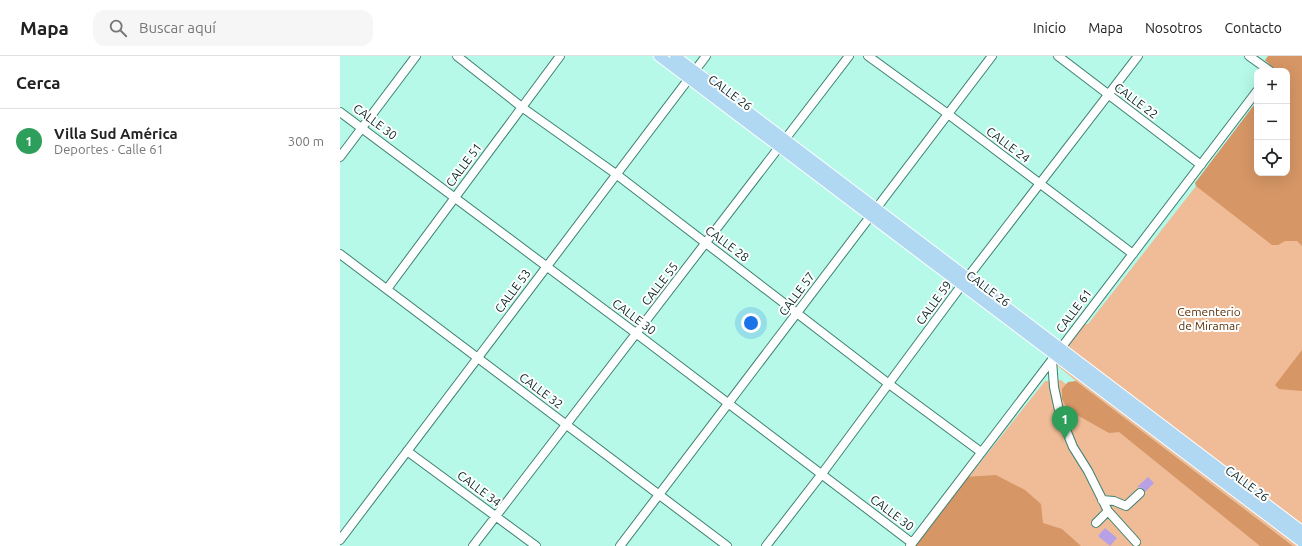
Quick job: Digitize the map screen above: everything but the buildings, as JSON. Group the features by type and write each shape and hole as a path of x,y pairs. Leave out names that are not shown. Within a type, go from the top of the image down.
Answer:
{"main road":[{"name":"CALLE 26","path":"659,56 692,75 965,282 1056,354 1302,542"},
{"name":"CALLE 26","path":"676,56 692,75"},
{"name":"CALLE 26","path":"1056,354 1302,531"}],"street":[{"path":"340,157 416,56"},
{"name":"CALLE 28","path":"457,56 522,108 616,174 889,384 981,452"},
{"name":"CALLE 51","path":"387,289 560,56"},
{"name":"CALLE 53","path":"340,540 706,56"},
{"name":"CALLE 55","path":"473,546 783,144 849,56"},
{"name":"CALLE 24","path":"868,56 948,114 1133,254"},
{"name":"CALLE 57","path":"620,546 992,56"},
{"name":"CALLE 22","path":"1058,56 1201,165"},
{"name":"CALLE 59","path":"766,546 1040,183 1138,56"},
{"path":"1249,56 1266,68"},
{"name":"CALLE 61","path":"911,544 1254,95"},
{"name":"CALLE 30","path":"340,112 637,334 911,544"},
{"name":"CALLE 32","path":"340,254 727,546"},
{"path":"1056,354 1054,387 1060,415 1073,447 1088,470 1108,512 1136,542"},
{"name":"CALLE 34","path":"407,451 536,546"},
{"path":"1102,500 1114,501 1126,506 1140,493"},
{"path":"1096,523 1108,512"}],"green space":[{"name":"Cementerio de Miramar","path":"1302,56 1302,526 1070,349 1068,343 1083,324 1088,324 1196,186 1254,106 1254,176 1290,176 1290,68"},
{"path":"1055,360 1301,546 1293,546 1076,381 1053,362"},
{"path":"1061,380 1261,546 932,546 921,537 1045,381"}],"shaded area":[{"path":"1268,56 1302,56 1302,246 1297,241 1285,241 1278,245 1272,245 1196,186 1195,183 1254,105 1254,176 1290,176 1290,68 1273,68 1265,60"},
{"path":"1302,350 1302,391 1279,389 1275,385"},
{"path":"1076,381 1293,546 1260,546 1119,432 1109,433 1068,410 1062,399 1062,389 1068,382"},
{"path":"996,475 1025,490 1041,504 1043,523 1062,529 1081,546 913,546 964,477"}],"place":[{"name":"Villa Sud América","path":"1065,439"}]}
